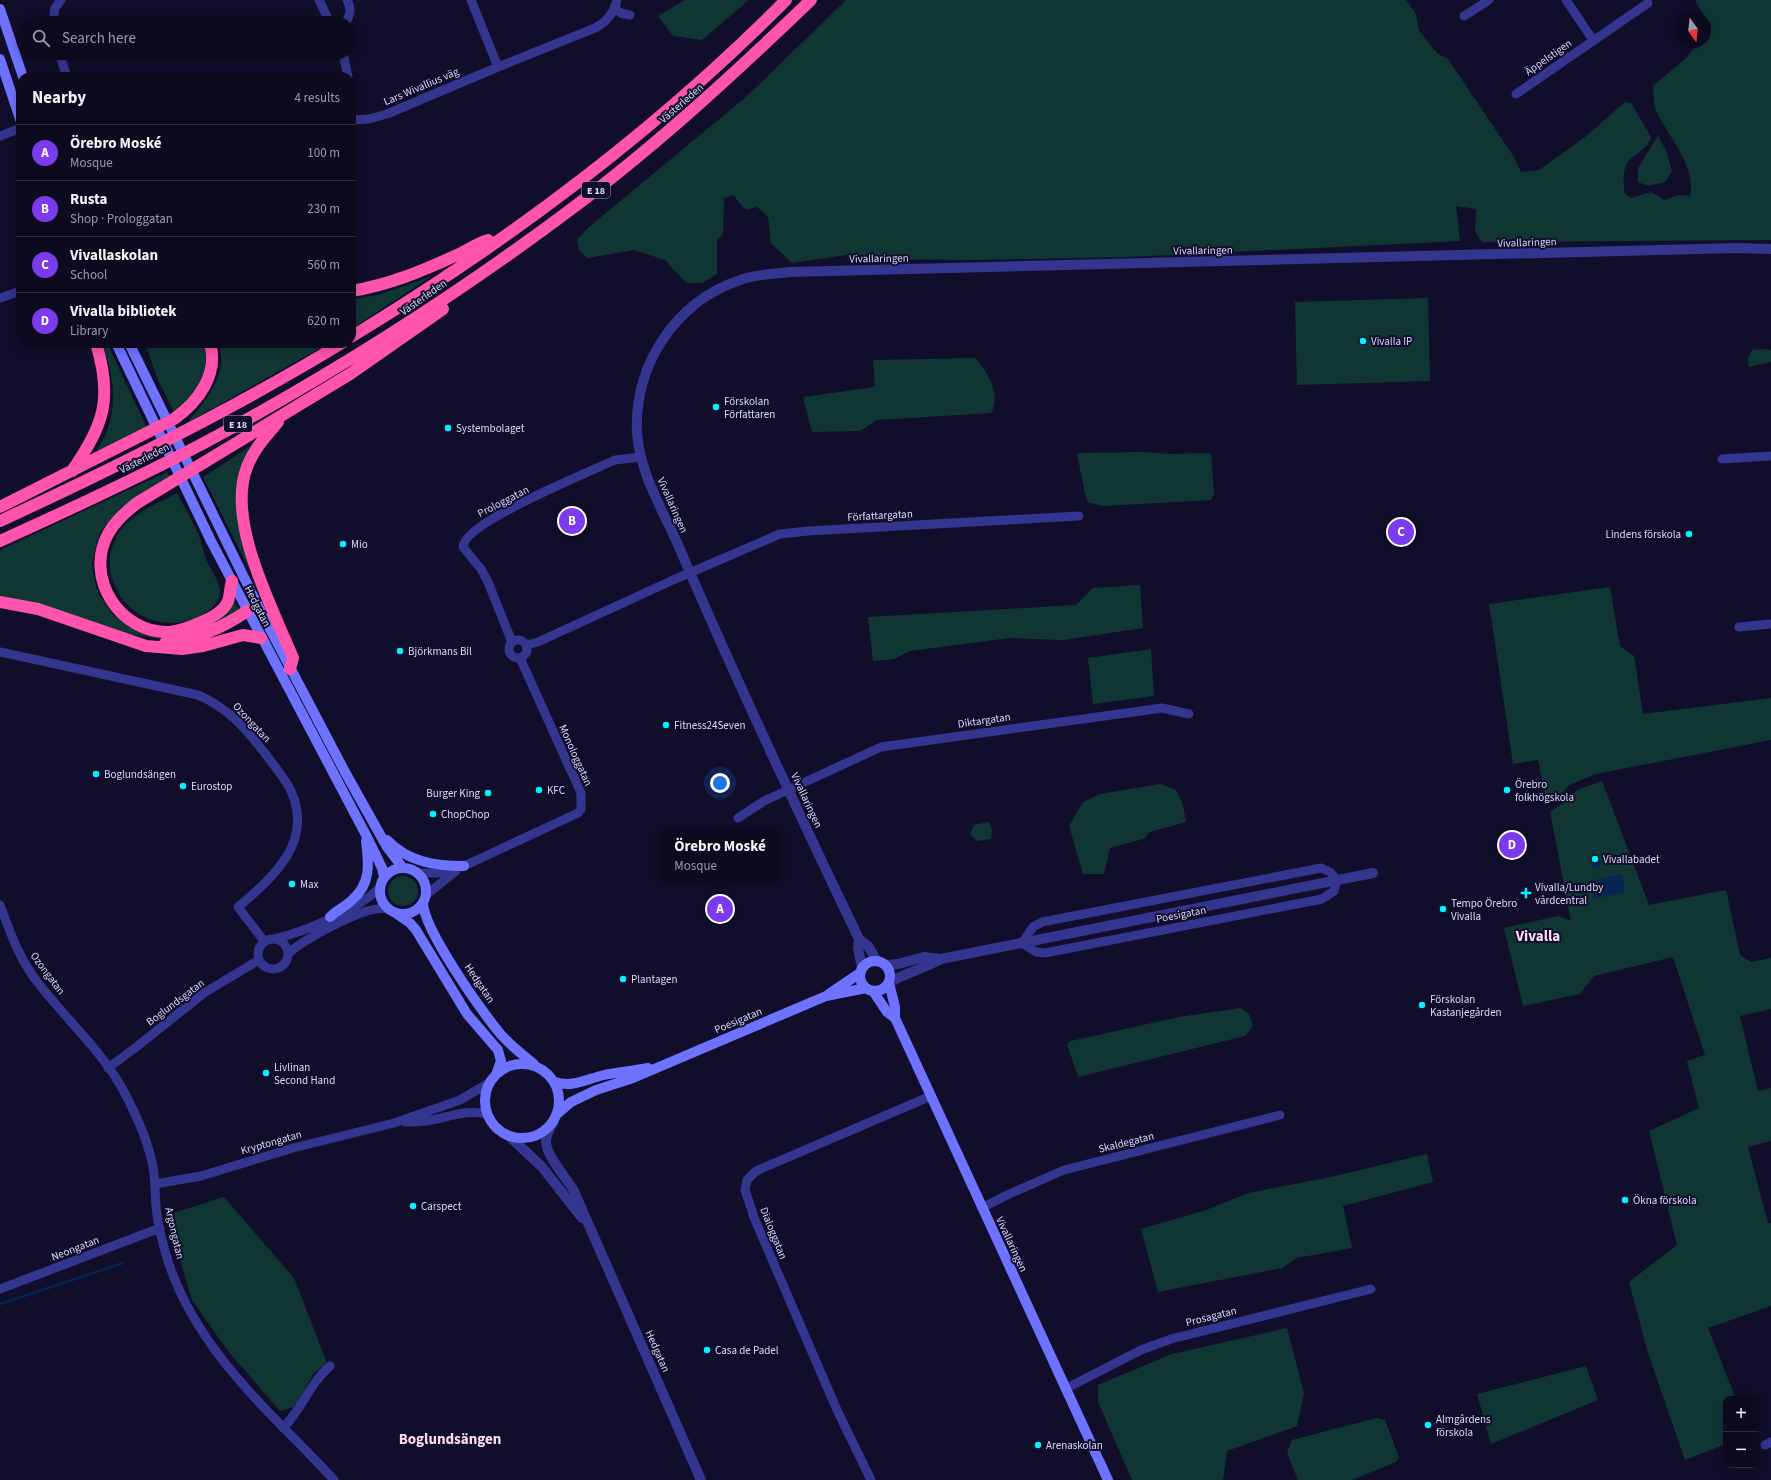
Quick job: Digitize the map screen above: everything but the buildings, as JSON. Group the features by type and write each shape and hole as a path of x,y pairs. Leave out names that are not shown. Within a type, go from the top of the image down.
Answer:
{"highway":[{"name":"Västerleden","path":"356,334 418,295 576,182 648,124 734,49 786,0"},
{"name":"Västerleden","path":"0,541 116,487 235,426 367,349 511,253 576,206 654,143 722,85 812,0"},
{"name":"E 18","path":"356,290 382,285 409,276 460,254 486,240 494,242"},
{"name":"E 18","path":"232,581 228,602 216,614 185,629 171,632 155,631 129,620 110,600 102,576 103,549 114,525 137,503 350,374 451,304 463,285"},
{"path":"72,471 90,445 102,415 104,383 97,348"},
{"path":"0,507 174,419 194,403 202,391 209,376 212,362 211,348"},
{"name":"Västerleden","path":"0,521 206,421 334,348"},
{"name":"E 18","path":"285,414 262,440 251,458 244,477 241,499 245,535 264,587 293,658 290,669"},
{"path":"0,602 38,609 146,646 182,649 196,648 243,635 261,638"},
{"path":"160,647 165,643 184,640 221,626 253,608"}],"main road":[{"path":"0,9 16,56"},
{"path":"0,59 16,107"},
{"path":"17,60 21,72"},
{"name":"Hedgatan","path":"118,348 232,581 253,608 290,669 387,847 403,868"},
{"name":"Hedgatan","path":"131,348 196,480 253,608 261,638 366,835 382,868 384,877"},
{"path":"379,832 394,848 422,862 464,866"},
{"path":"330,918 337,909 356,897 362,890 368,876 366,835"},
{"path":"392,911 406,914 411,912 424,899 425,883 418,873 403,868 390,872 384,877 380,887 382,900 392,911 410,923 416,930 466,1014 498,1050 501,1061 497,1072 489,1083 484,1102 487,1114 500,1131 509,1136 521,1138 533,1137 542,1133 555,1118 559,1096 555,1082 546,1072 536,1066 523,1063 510,1065 497,1072"},
{"name":"Hedgatan","path":"424,899 423,912 438,942 495,1027 515,1048 536,1066"},
{"path":"877,960 886,965 890,971 889,982 883,989 869,989 862,982 861,970 869,962 877,960"},
{"name":"Poesigatan","path":"826,996 861,970"},
{"name":"Vivallaringen","path":"889,982 895,1007 895,1018 1108,1480"},
{"name":"Poesigatan","path":"555,1118 571,1102 596,1090 634,1078 659,1066 826,996 856,988 869,989"},
{"name":"Vivallaringen","path":"869,989 887,1012 895,1018"},
{"name":"Poesigatan","path":"555,1082 563,1085 573,1085 603,1076 659,1066"}],"street":[{"path":"54,16 55,8 61,0"},
{"path":"319,0 327,16"},
{"path":"347,0 350,6 349,16"},
{"path":"471,0 498,67"},
{"path":"1464,16 1489,0"},
{"path":"1566,0 1594,40"},
{"name":"Äppelstigen","path":"1516,94 1648,3"},
{"name":"Lars Wivallius väg","path":"356,120 370,119 387,114 604,24 616,4 621,13 630,14"},
{"path":"61,60 65,72"},
{"path":"345,60 347,72"},
{"path":"0,136 16,130"},
{"name":"Vivallaringen","path":"877,960 868,946 859,939 789,790 643,466 637,418 644,377 659,343 670,328 698,301 743,279 756,276 805,272 1771,248"},
{"path":"0,298 16,295"},
{"path":"1722,460 1771,456"},
{"name":"Prologgatan","path":"512,642 488,582 479,566 463,547 465,539 472,532 492,518 604,465 615,460 641,457"},
{"name":"Författargatan","path":"690,573 780,534 790,532 1079,516"},
{"path":"526,645 538,642 690,573"},
{"path":"1739,627 1771,624"},
{"path":"520,640 526,645 527,653 520,658 515,658 510,654 509,648 512,642 520,640"},
{"name":"Ozongatan","path":"0,652 198,695 230,713 243,726 288,786 294,801 297,818 295,839 289,856 274,874 238,907 264,941"},
{"name":"Monologgatan","path":"424,899 442,881 464,866 578,813 582,807 581,793 520,658"},
{"name":"Diktargatan","path":"738,818 764,801 881,747 1162,708 1190,714"},
{"name":"Monologgatan","path":"418,873 438,873 464,866"},
{"name":"Poesigatan","path":"1022,943 1033,927 1042,922 1321,868 1330,872 1337,880"},
{"name":"Poesigatan","path":"886,965 898,964 924,957 941,959 1372,873"},
{"name":"Poesigatan","path":"1022,943 1036,952 1045,953 1314,900 1328,896 1334,891 1337,880"},
{"path":"380,887 366,901 330,918 292,934 264,941 258,951 259,960 266,967 275,969 284,964 288,954 308,939 357,916 378,909 392,911"},
{"name":"Ozongatan","path":"0,905 21,956 38,984 77,1027"},
{"path":"274,939 285,945 288,954"},
{"name":"Vivallaringen","path":"859,939 858,948 861,970"},
{"name":"Poesigatan","path":"889,982 912,970 927,967 941,959"},
{"name":"Boglundsgatan","path":"108,1068 204,993 259,960"},
{"name":"Argongatan","path":"77,1027 121,1087 143,1134 153,1167 156,1205 167,1258 180,1291 199,1328 227,1365 283,1428 334,1480"},
{"name":"Kryptongatan","path":"155,1184 201,1176 293,1148 394,1123 460,1100 489,1083"},
{"name":"Dialoggatan","path":"871,1480 834,1404 755,1220 745,1190 747,1180 756,1171 931,1096"},
{"name":"Kryptongatan","path":"394,1123 428,1121 476,1111 487,1114"},
{"name":"Skaldegatan","path":"982,1208 1007,1194 1064,1170 1280,1115"},
{"name":"Hedgatan","path":"555,1118 548,1133 546,1142 548,1151 573,1189 701,1480"},
{"name":"Hedgatan","path":"509,1136 542,1167 592,1232"},
{"name":"Neongatan","path":"0,1289 160,1228"},
{"name":"Prosagatan","path":"1065,1389 1141,1350 1171,1339 1371,1289"},
{"path":"283,1428 292,1419 318,1376 330,1366"}],"green space":[{"path":"685,0 749,0 702,40 673,36 658,16"},
{"path":"846,0 1406,0 1416,14 1419,31 1438,54 1448,59 1514,157 1521,172 1539,170 1585,137 1625,102 1631,103 1651,137 1647,145 1628,162 1626,166 1624,178 1625,194 1631,198 1651,192 1664,200 1679,195 1690,196 1691,185 1689,174 1680,152 1656,111 1653,86 1686,58 1694,48 1711,48 1711,12 1702,12 1695,0 1771,0 1771,240 1482,242 1475,231 1476,209 1456,206 1460,241 1129,257 975,260 874,259 853,254 792,263 771,243 768,217 757,207 746,210 733,195 724,198 723,234 717,240 717,274 702,283 686,283 665,260 634,250 587,258 579,250 577,240 589,227 746,97"},
{"path":"1658,136 1666,150 1672,171 1665,182 1648,186 1638,182 1638,168"},
{"path":"432,276 356,326 356,299 382,294"},
{"name":"Vivalla IP","path":"1428,298 1430,381 1297,385 1295,302"},
{"path":"104,348 109,348 147,428 94,454 108,428 112,414 112,386 107,357"},
{"path":"147,348 205,348 205,364 200,382 189,398 174,413 158,380"},
{"path":"219,348 320,348 187,423 201,406 214,386 221,365"},
{"path":"1752,350 1771,350 1771,362 1749,367 1748,359"},
{"path":"975,358 992,384 995,399 991,413 877,420 860,431 812,432 803,397 875,387 873,360"},
{"path":"255,443 239,482 271,612 203,477"},
{"path":"1145,452 1169,454 1211,453 1214,494 1211,500 1102,506 1088,502 1077,453"},
{"path":"167,472 171,478 122,507 103,528 97,541 92,565 96,586 100,596 112,614 130,627 137,630 173,634 234,601 240,612 229,619 161,639 123,633 0,598 0,550"},
{"path":"177,493 197,530 205,556 216,579 220,595 214,606 207,612 193,619 165,623 152,620 139,614 128,606 119,594 113,581 110,568 110,558 111,550 118,533 129,521 135,516"},
{"path":"1140,585 1143,628 1063,640 1010,638 910,651 894,659 873,661 868,617 1076,605 1093,588"},
{"path":"1610,587 1620,646 1634,656 1643,714 1771,698 1771,740 1596,774 1569,785 1560,796 1547,802 1538,760 1513,764 1489,604"},
{"path":"1151,649 1154,696 1093,704 1088,658"},
{"path":"1602,781 1649,905 1726,890 1740,955 1751,962 1771,958 1771,1009 1740,1016 1758,1091 1771,1088 1771,1141 1748,1147 1768,1223 1771,1223 1771,1306 1708,1328 1735,1396 1723,1396 1723,1445 1685,1460 1648,1353 1629,1282 1677,1245 1649,1131 1699,1108 1687,1061 1705,1055 1673,957 1594,976 1580,994 1523,1006 1504,928 1558,916 1571,921 1550,812 1566,801 1577,790"},
{"path":"1160,784 1176,790 1183,805 1186,822 1150,832 1143,839 1110,848 1104,874 1083,874 1069,826 1083,802 1100,794"},
{"path":"989,822 992,830 991,839 977,841 970,834 974,825"},
{"path":"403,876 409,877 417,885 417,897 409,905 403,906 397,905 389,897 388,891 389,885 397,877"},
{"path":"1241,1008 1249,1014 1253,1026 1245,1036 1078,1077 1067,1044 1071,1041 1179,1017"},
{"path":"1427,1154 1433,1182 1343,1206 1352,1248 1297,1258 1282,1268 1158,1292 1141,1229 1206,1210 1248,1193 1331,1177"},
{"path":"224,1197 294,1278 327,1363 314,1373 294,1407 280,1411 228,1351 192,1300 167,1215"},
{"path":"1287,1328 1304,1393 1297,1426 1227,1451 1223,1480 1132,1480 1098,1402 1098,1385 1172,1354"},
{"path":"1586,1366 1598,1400 1491,1444 1477,1394"},
{"path":"1377,1418 1385,1420 1399,1457 1396,1462 1352,1480 1298,1480 1287,1453 1292,1440"}],"water":[{"path":"1596,859 1601,864 1596,869 1591,864"},
{"path":"1622,874 1625,892 1593,899 1590,881"}],"waterway":[{"path":"0,1304 123,1263"}],"place":[{"name":"Vivalla IP","path":"1363,341"},
{"name":"Förskolan Författaren","path":"716,407"},
{"name":"Systembolaget","path":"448,428"},
{"name":"Rusta","path":"572,521"},
{"name":"Vivallaskolan","path":"1401,532"},
{"name":"Lindens förskola","path":"1689,534"},
{"name":"Mio","path":"343,544"},
{"name":"Björkmans Bil","path":"400,651"},
{"name":"Fitness24Seven","path":"666,725"},
{"name":"Boglundsängen","path":"96,774"},
{"name":"Eurostop","path":"183,786"},
{"name":"KFC","path":"539,790"},
{"name":"Örebro folkhögskola","path":"1507,790"},
{"name":"Burger King","path":"488,793"},
{"name":"ChopChop","path":"433,814"},
{"name":"Vivalla bibliotek","path":"1512,845"},
{"name":"Vivallabadet","path":"1595,859"},
{"name":"Max","path":"292,884"},
{"name":"Vivalla/Lundby vårdcentral","path":"1526,893"},
{"name":"Örebro Moské","path":"720,909"},
{"name":"Tempo Örebro Vivalla","path":"1443,909"},
{"name":"Plantagen","path":"623,979"},
{"name":"Förskolan Kastanjegården","path":"1422,1005"},
{"name":"Livlinan Second Hand","path":"266,1073"},
{"name":"Ökna förskola","path":"1625,1200"},
{"name":"Carspect","path":"413,1206"},
{"name":"Casa de Padel","path":"707,1350"},
{"name":"Almgårdens förskola","path":"1428,1425"},
{"name":"Arenaskolan","path":"1038,1445"}],"district":[{"name":"Vivalla","path":"1538,936"},
{"name":"Boglundsängen","path":"450,1439"}]}
